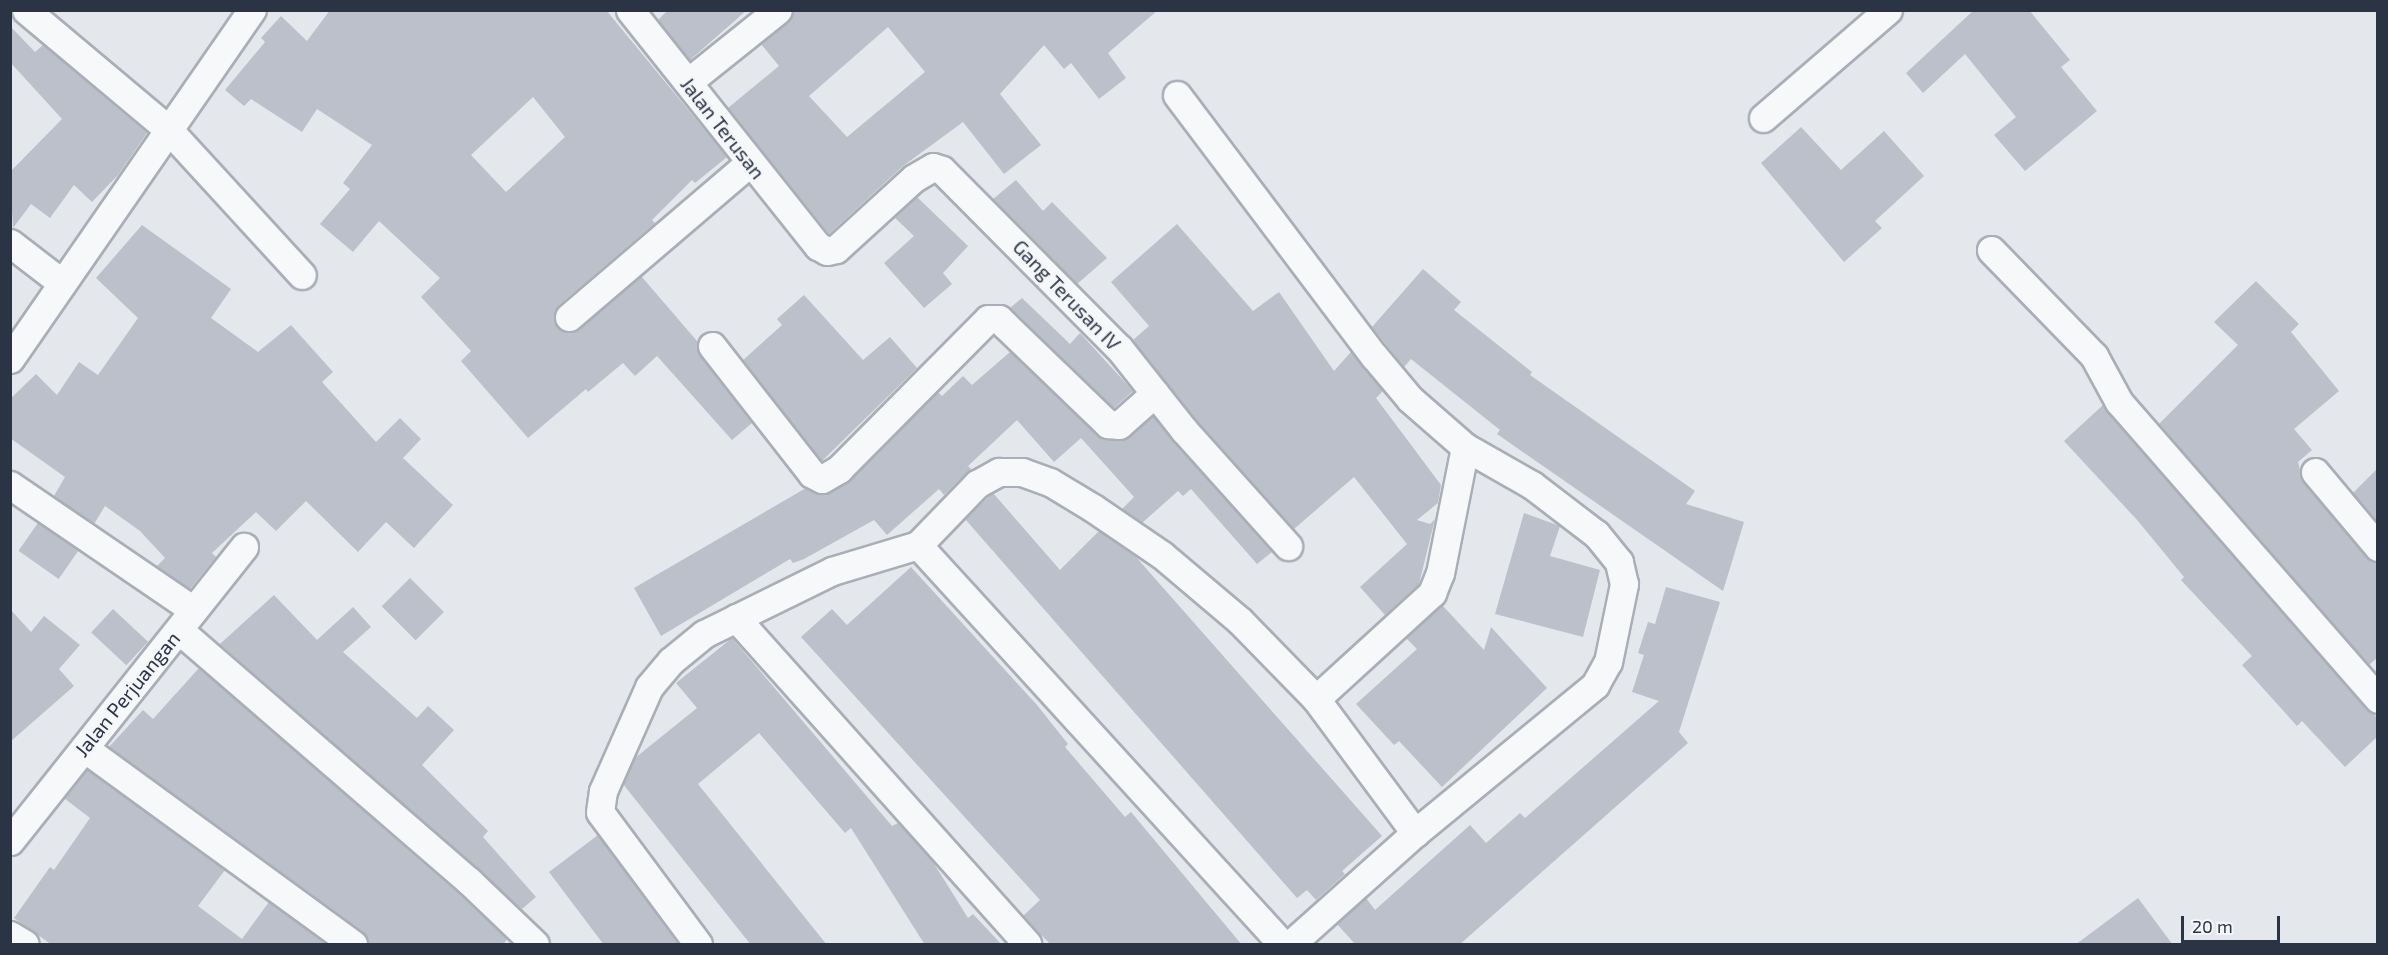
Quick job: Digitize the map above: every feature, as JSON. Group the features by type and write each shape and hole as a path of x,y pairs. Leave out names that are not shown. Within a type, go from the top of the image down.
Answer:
{"street":[{"path":"26,10 168,129 302,276"},
{"path":"10,358 252,10"},
{"name":"Jalan Terusan","path":"630,10 688,82 749,164 818,246"},
{"path":"688,82 778,10"},
{"path":"1762,118 1888,10"},
{"path":"1177,94 1374,356 1410,399 1465,447 1532,485 1596,534 1619,561 1624,584 1608,662 1595,685 1415,833 1291,945"},
{"path":"569,317 749,164"},
{"name":"Gang Terusan IV","path":"818,246 827,251 836,249 914,178 933,167 942,170 1119,348 1155,393 1288,546"},
{"path":"10,243 62,283"},
{"path":"1991,250 2094,356 2119,402 2378,699"},
{"path":"712,346 812,474 822,479 839,469 988,319 999,319 1108,424 1119,425 1155,393"},
{"path":"1316,699 1432,592 1440,573 1465,447"},
{"path":"698,945 606,823 600,801 649,687 671,662 704,634 832,571 918,545 976,484 999,472 1022,472 1050,482 1162,555 1240,621 1316,699 1415,833"},
{"path":"2315,472 2378,547"},
{"path":"10,485 186,620 469,881 535,945"},
{"path":"918,545 1282,945"},
{"name":"Jalan Perjuangan","path":"10,841 244,548"},
{"path":"736,618 1027,945"},
{"path":"84,748 353,945"},
{"path":"10,935 25,945"}],"building":[{"path":"330,10 606,10 727,157 695,183 692,180 652,220 655,223 559,305 554,320 564,332 579,329 641,276 697,341 700,356 752,423 732,440 657,356 635,376 623,363 588,392 586,389 528,438 461,361 471,351 421,297 440,278 379,221 353,252 320,224 350,189 343,183 372,145 317,109 302,132 251,99 244,106 225,90 265,42 261,38 281,16 307,41","holes":["533,97 565,137 506,192 471,155"]},
{"path":"668,10 747,10 690,60 658,20"},
{"path":"796,10 1158,10 1108,53 1126,78 1099,99 1071,63 1064,69 1044,45 1000,94 1041,145 1004,174 963,122 903,166 829,234 728,108 779,66 761,44","holes":["888,27 925,72 847,137 809,96"]},
{"path":"1974,10 2029,10 2070,60 2061,67 2097,111 2025,171 1994,135 2016,117 1965,54 1923,93 1906,73"},
{"path":"10,26 35,52 43,45 147,133 118,175 92,202 74,185 50,218 31,204 13,228 10,172 62,119 10,62"},
{"path":"1801,127 1841,170 1884,131 1924,176 1875,221 1882,228 1844,262 1761,163"},
{"path":"1016,180 1043,211 1052,202 1107,258 1077,284 993,199"},
{"path":"917,197 968,246 943,273 952,284 924,308 884,263 914,236 894,217"},
{"path":"1177,224 1253,311 1279,292 1334,371 1351,352 1383,391 1376,398 1441,485 1438,503 1417,520 1430,524 1435,519 1419,584 1385,615 1360,587 1407,544 1354,477 1294,529 1196,420 1133,340 1149,326 1111,282"},
{"path":"142,225 231,289 211,318 258,352 291,325 333,372 322,382 376,442 400,418 421,439 403,458 453,505 414,548 386,522 358,552 306,501 276,531 256,512 212,553 216,557 190,589 157,566 165,558 140,531 105,506 94,524 54,496 65,477 10,438 10,399 36,374 57,395 79,362 98,375 138,318 96,278"},
{"path":"1423,269 1461,302 1454,310 1532,372 1530,375 1695,491 1686,504 1744,522 1723,591 1497,434 1500,430 1411,359 1404,367 1372,327"},
{"path":"2256,281 2299,324 2291,332 2339,391 2294,429 2312,450 2298,462 2303,482 2366,557 2378,562 2378,657 2369,665 2159,424 2238,345 2214,322"},
{"path":"804,295 863,360 890,337 917,368 822,461 743,360 782,325 777,319"},
{"path":"1022,298 1070,344 1080,333 1133,391 1114,408 1010,308"},
{"path":"1010,352 1106,439 1124,440 1153,416 1272,552 1257,564 1191,489 1183,496 1178,491 1142,523 1122,509 1134,497 1081,438 1054,462 1017,420 968,466 971,469 944,495 939,489 887,535 874,520 804,559 793,563 790,559 661,636 634,588 806,488 823,495 847,483 938,392 942,396 963,376 972,385"},
{"path":"2103,405 2378,719 2378,736 2345,767 2302,721 2297,726 2242,665 2252,656 2181,580 2184,577 2138,521 2064,441"},
{"path":"2378,468 2378,522 2353,493"},
{"path":"993,493 1060,570 1099,531 1136,557 1382,836 1342,871 1345,874 1316,900 1307,890 1297,898 965,519"},
{"path":"1524,513 1560,526 1550,556 1600,570 1583,637 1495,614"},
{"path":"38,523 78,551 59,579 18,551"},
{"path":"911,567 1037,705 1068,744 1065,747 1125,817 1131,812 1242,945 1051,945 1023,916 1040,900 801,637 832,609 847,625"},
{"path":"410,578 444,612 416,640 382,606"},
{"path":"1666,587 1720,602 1679,732 1688,743 1459,945 1356,945 1337,924 1366,898 1375,910 1470,825 1486,843 1520,813 1525,818 1659,701 1632,692 1644,655 1638,653 1648,622 1655,624"},
{"path":"274,595 317,640 353,607 371,627 343,652 417,718 428,706 454,730 422,765 488,831 483,837 536,897 522,909 220,644"},
{"path":"1442,605 1484,650 1491,627 1547,688 1442,787 1399,741 1394,745 1356,704 1417,649 1406,638"},
{"path":"10,609 31,632 44,616 80,645 59,669 74,686 10,742"},
{"path":"113,609 148,642 126,665 91,632"},
{"path":"732,638 892,826 898,823 933,862 968,918 973,914 1002,945 925,945 851,828 845,833 759,733 698,784 827,945 751,945 623,784 635,758 697,708 676,683"},
{"path":"199,668 458,893 507,939 503,945 369,945 362,931 109,747 143,710 153,719"},
{"path":"87,770 225,870 198,906 242,939 269,902 327,945 52,945 14,918 50,867 54,870 90,818 64,798"},
{"path":"598,835 679,945 604,945 549,872"},
{"path":"2138,898 2173,945 2075,945"}]}
